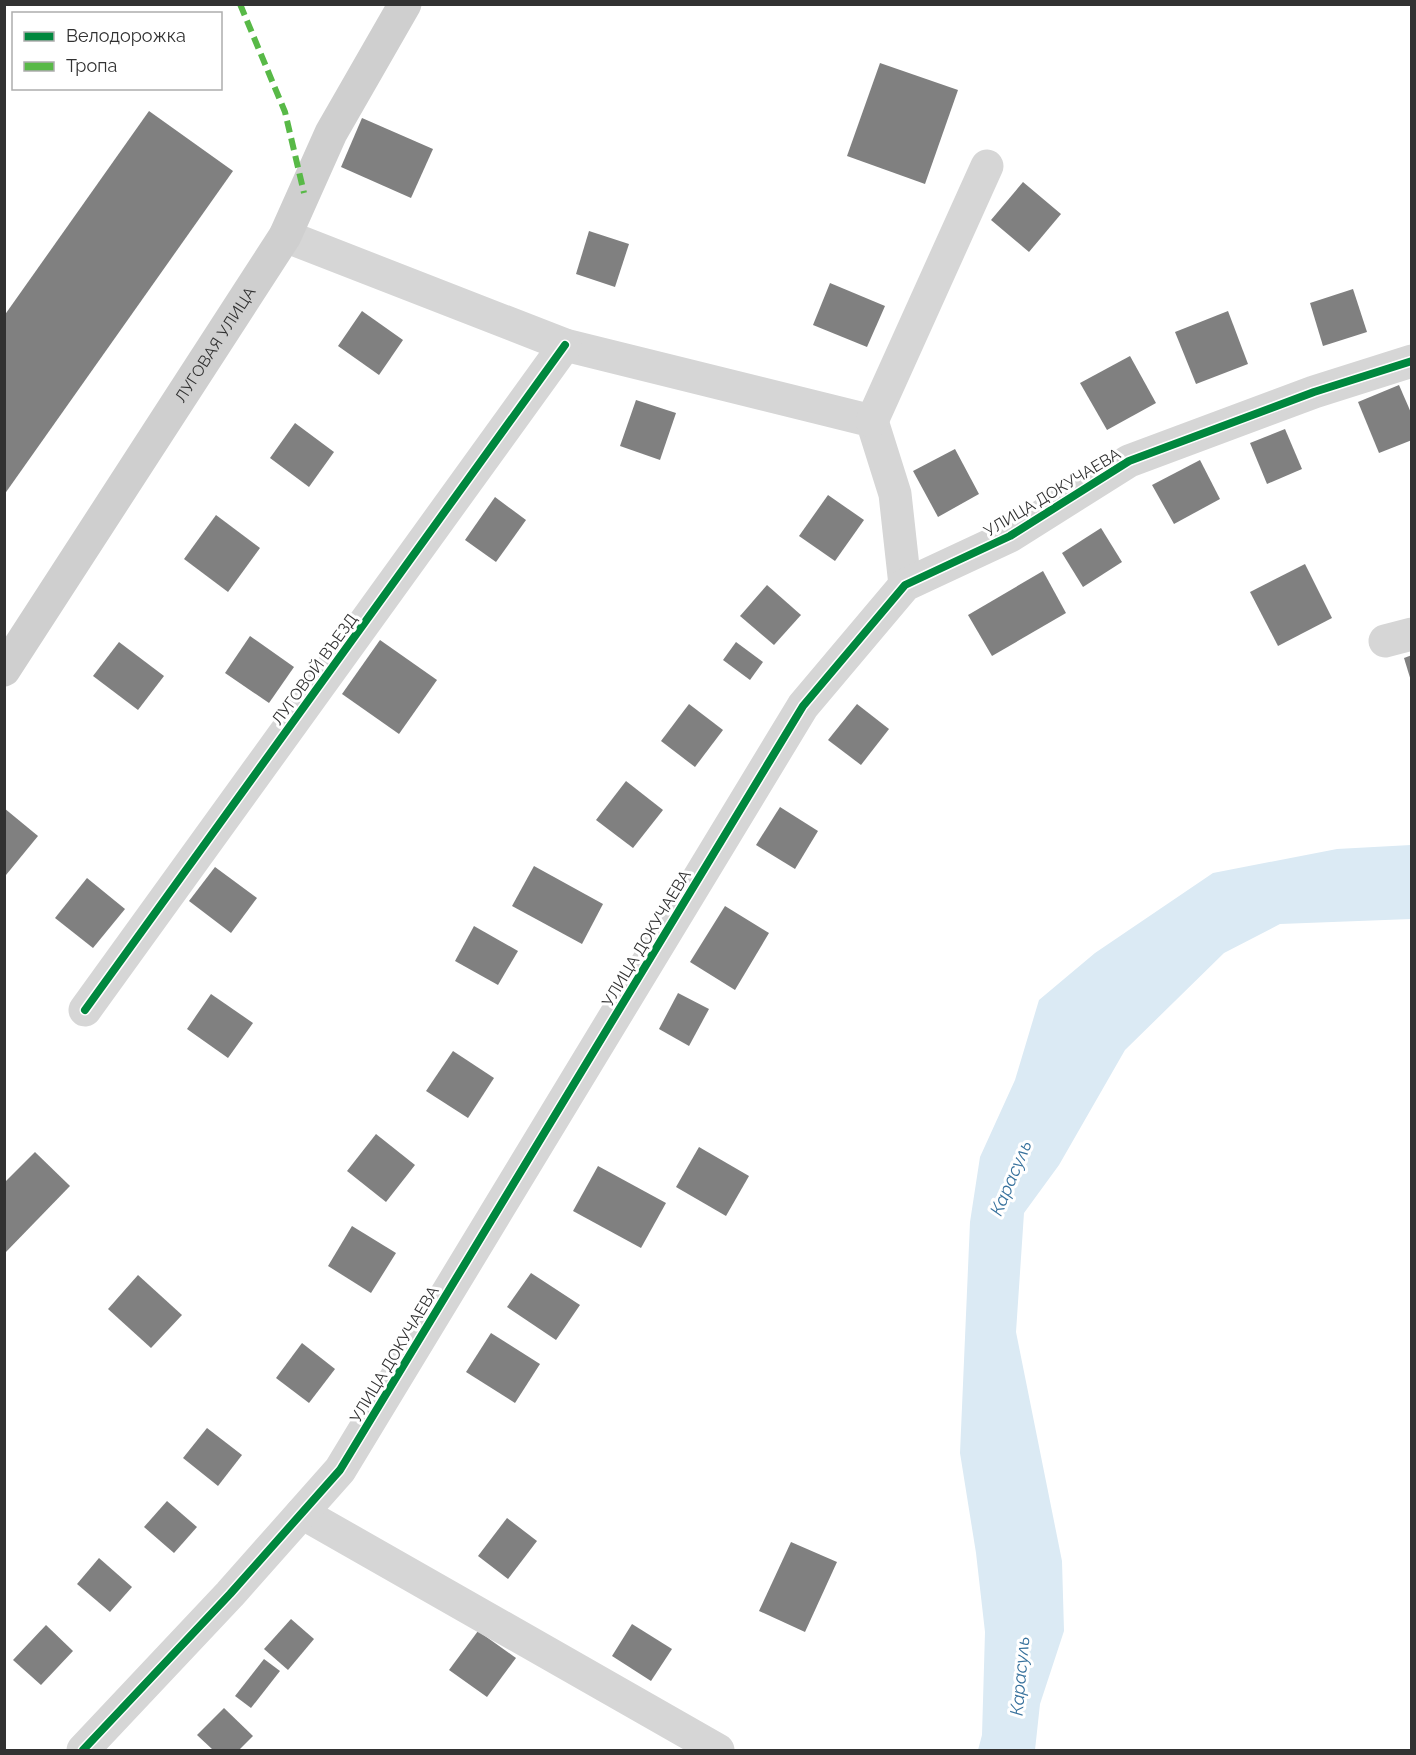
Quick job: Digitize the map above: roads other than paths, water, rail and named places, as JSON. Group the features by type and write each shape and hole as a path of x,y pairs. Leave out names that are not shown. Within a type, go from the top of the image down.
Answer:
{"main road":[{"name":"ЛУГОВАЯ УЛИЦА","path":"4,670 285,236 331,133 405,4"}],"street":[{"path":"905,585 896,494 872,421 987,166"},
{"path":"285,236 565,345 872,421"},
{"name":"ЛУГОВОЙ ВЪЕЗД","path":"85,1010 565,345"},
{"name":"УЛИЦА ДОКУЧАЕВА","path":"83,1750 230,1594 340,1470 803,706 905,585 1010,536 1129,461 1314,392 1412,362"},
{"path":"302,1513 718,1750"}],"water":[{"name":"Карасуль","path":"1411,845 1411,919 1280,924 1224,953 1125,1050 1059,1165 1024,1213 1016,1332 1062,1561 1064,1631 1040,1704 1035,1750 978,1750 982,1735 985,1632 976,1553 960,1453 970,1222 980,1157 1015,1080 1039,1000 1095,953 1213,873 1337,849"}]}
